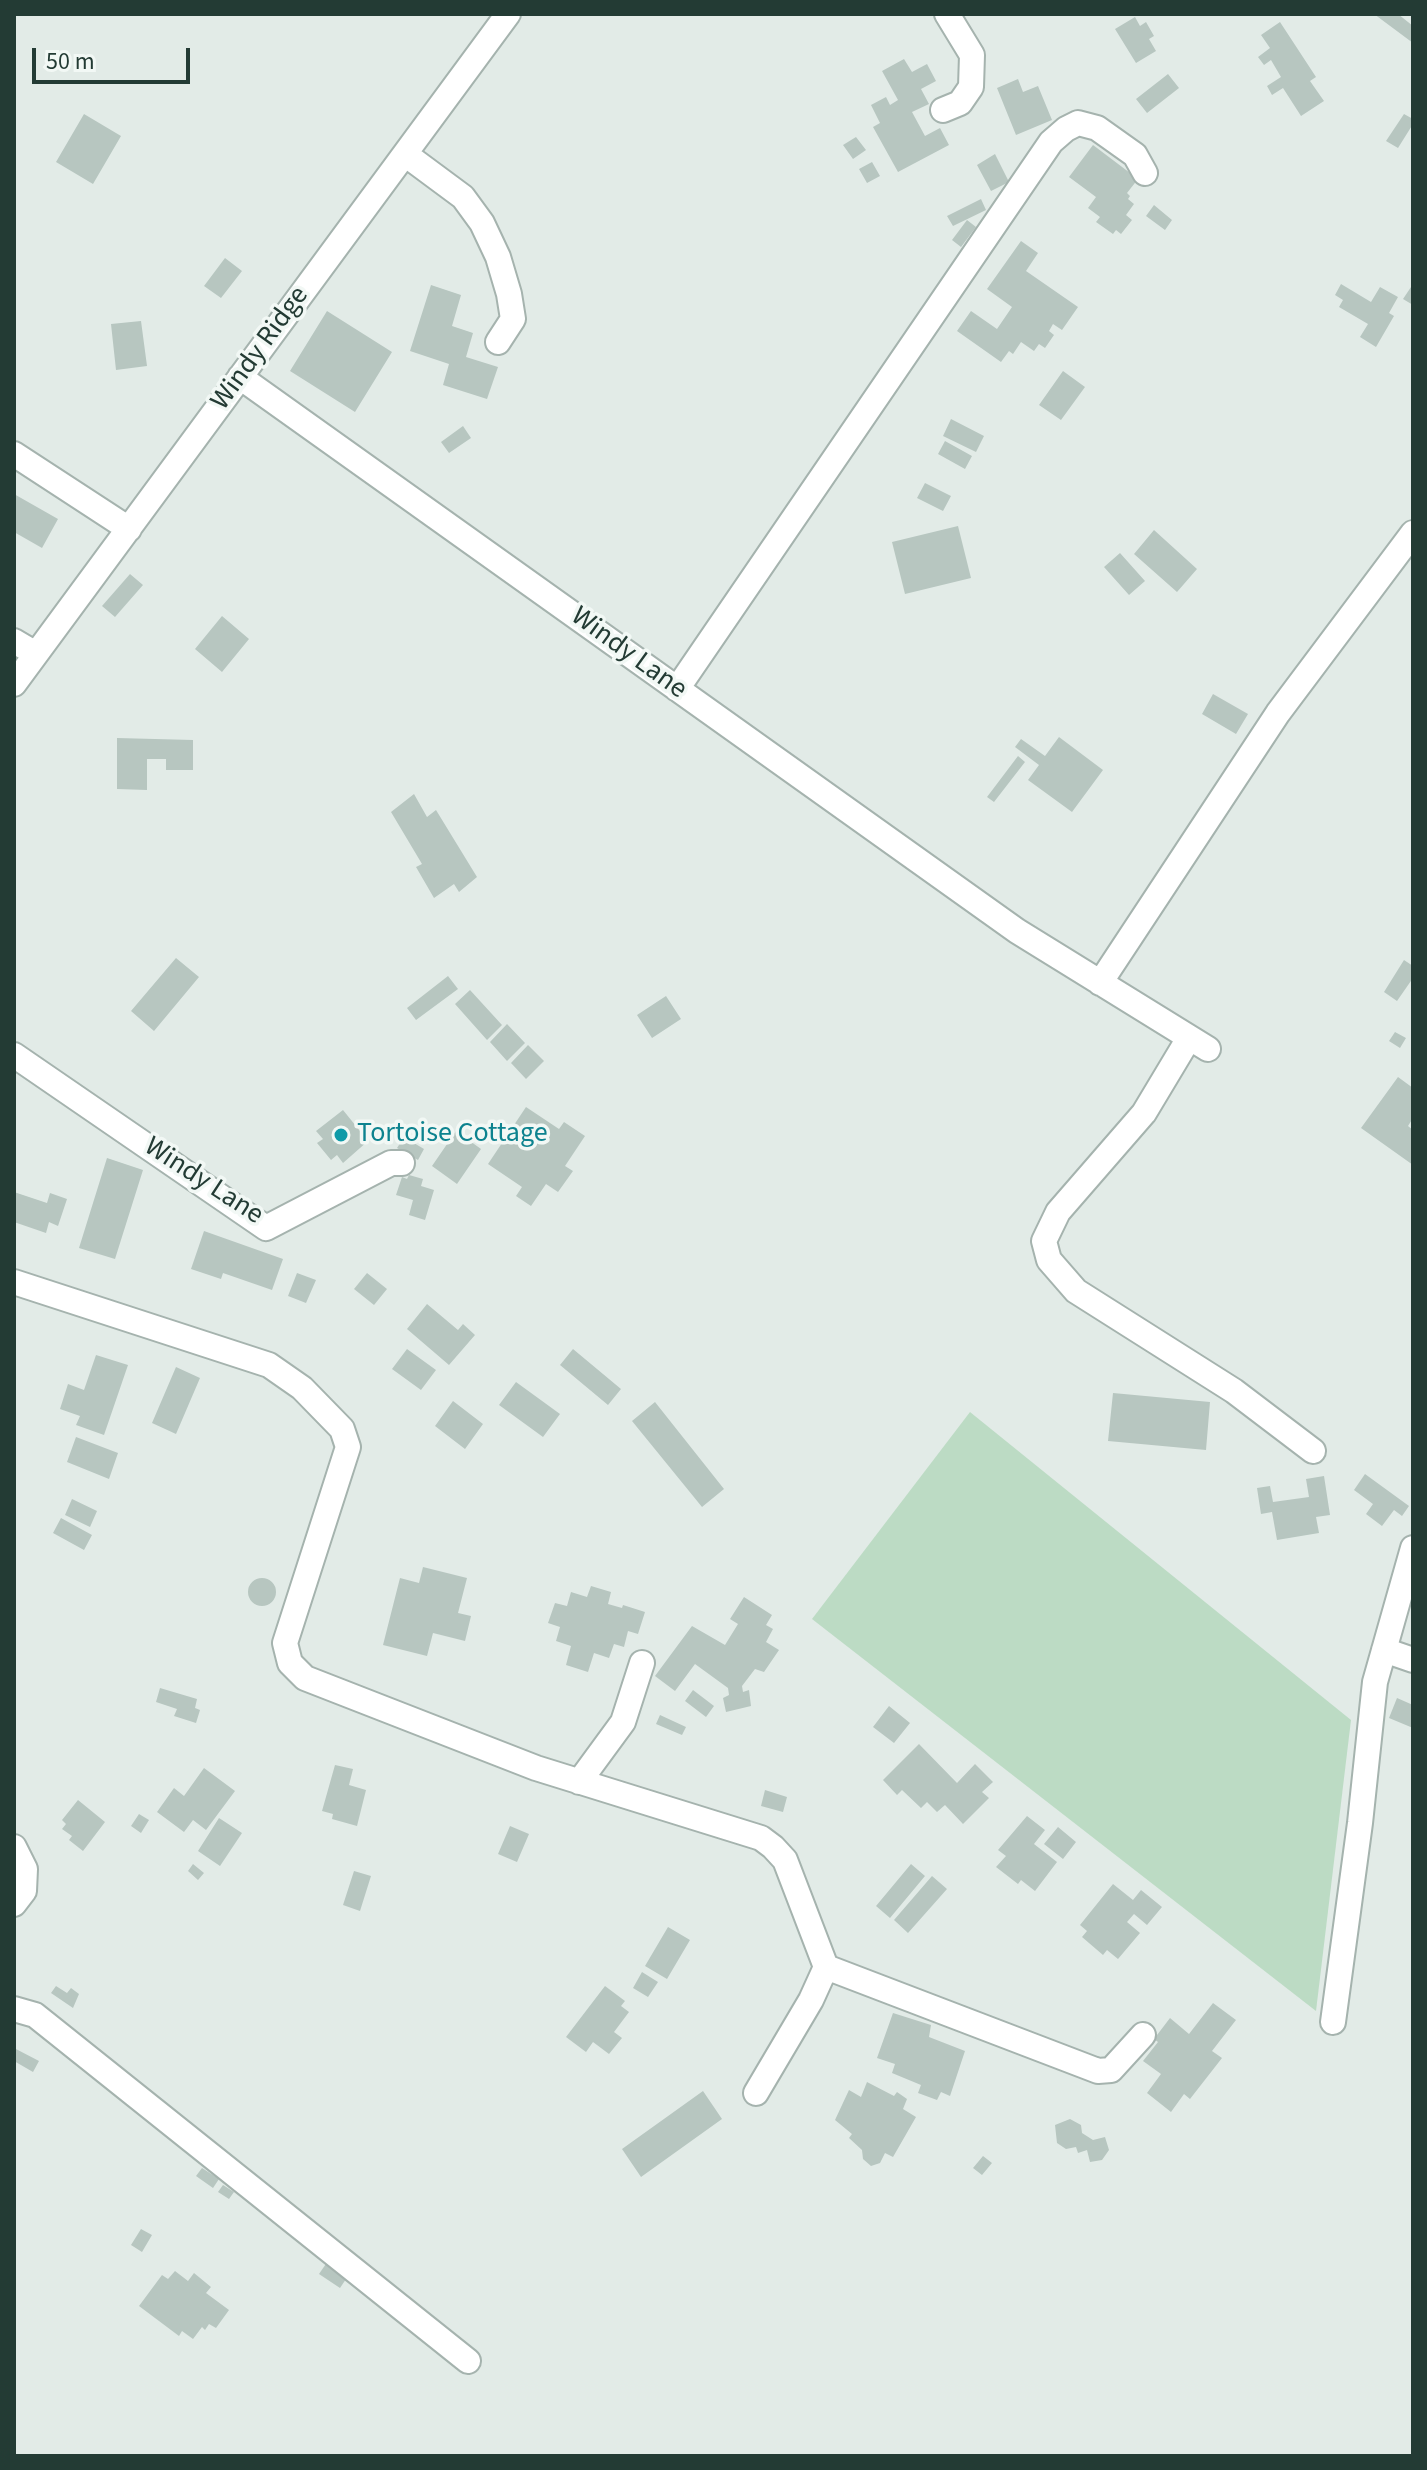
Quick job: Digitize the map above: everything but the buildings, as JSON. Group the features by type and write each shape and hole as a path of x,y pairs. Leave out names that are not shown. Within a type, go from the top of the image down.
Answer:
{"street":[{"name":"Windy Ridge","path":"14,684 508,14"},
{"path":"943,110 960,103 971,87 972,55 947,14"},
{"path":"677,689 1051,142 1078,123 1097,128 1135,155 1145,173"},
{"path":"405,154 463,197 482,223 498,257 513,319 498,342"},
{"name":"Windy Lane","path":"240,377 1017,931 1198,1044 1144,1113 1058,1212 1044,1241 1049,1260 1076,1291 1234,1391 1313,1451"},
{"path":"14,454 129,529"},
{"path":"1100,983 1278,713 1413,533"},
{"path":"14,641 36,654"},
{"name":"Windy Lane","path":"14,1055 266,1228 391,1163 402,1163"},
{"path":"14,1282 269,1365 302,1388 342,1429 348,1447 285,1643 290,1663 305,1678 536,1768 761,1838 785,1860 826,1967 811,2000 756,2093"},
{"path":"1333,2022 1375,1682 1413,1548"},
{"path":"1384,1650 1413,1660"},
{"path":"579,1782 623,1722 642,1663"},
{"path":"14,1847 25,1869 24,1891 14,1904"},
{"path":"826,1967 1098,2071 1111,2070 1143,2035"},
{"path":"14,2009 35,2015 468,2361"}],"green space":[{"path":"970,1412 1351,1720 1316,2011 812,1619"}],"place":[{"name":"Tortoise Cottage","path":"341,1135"}]}
